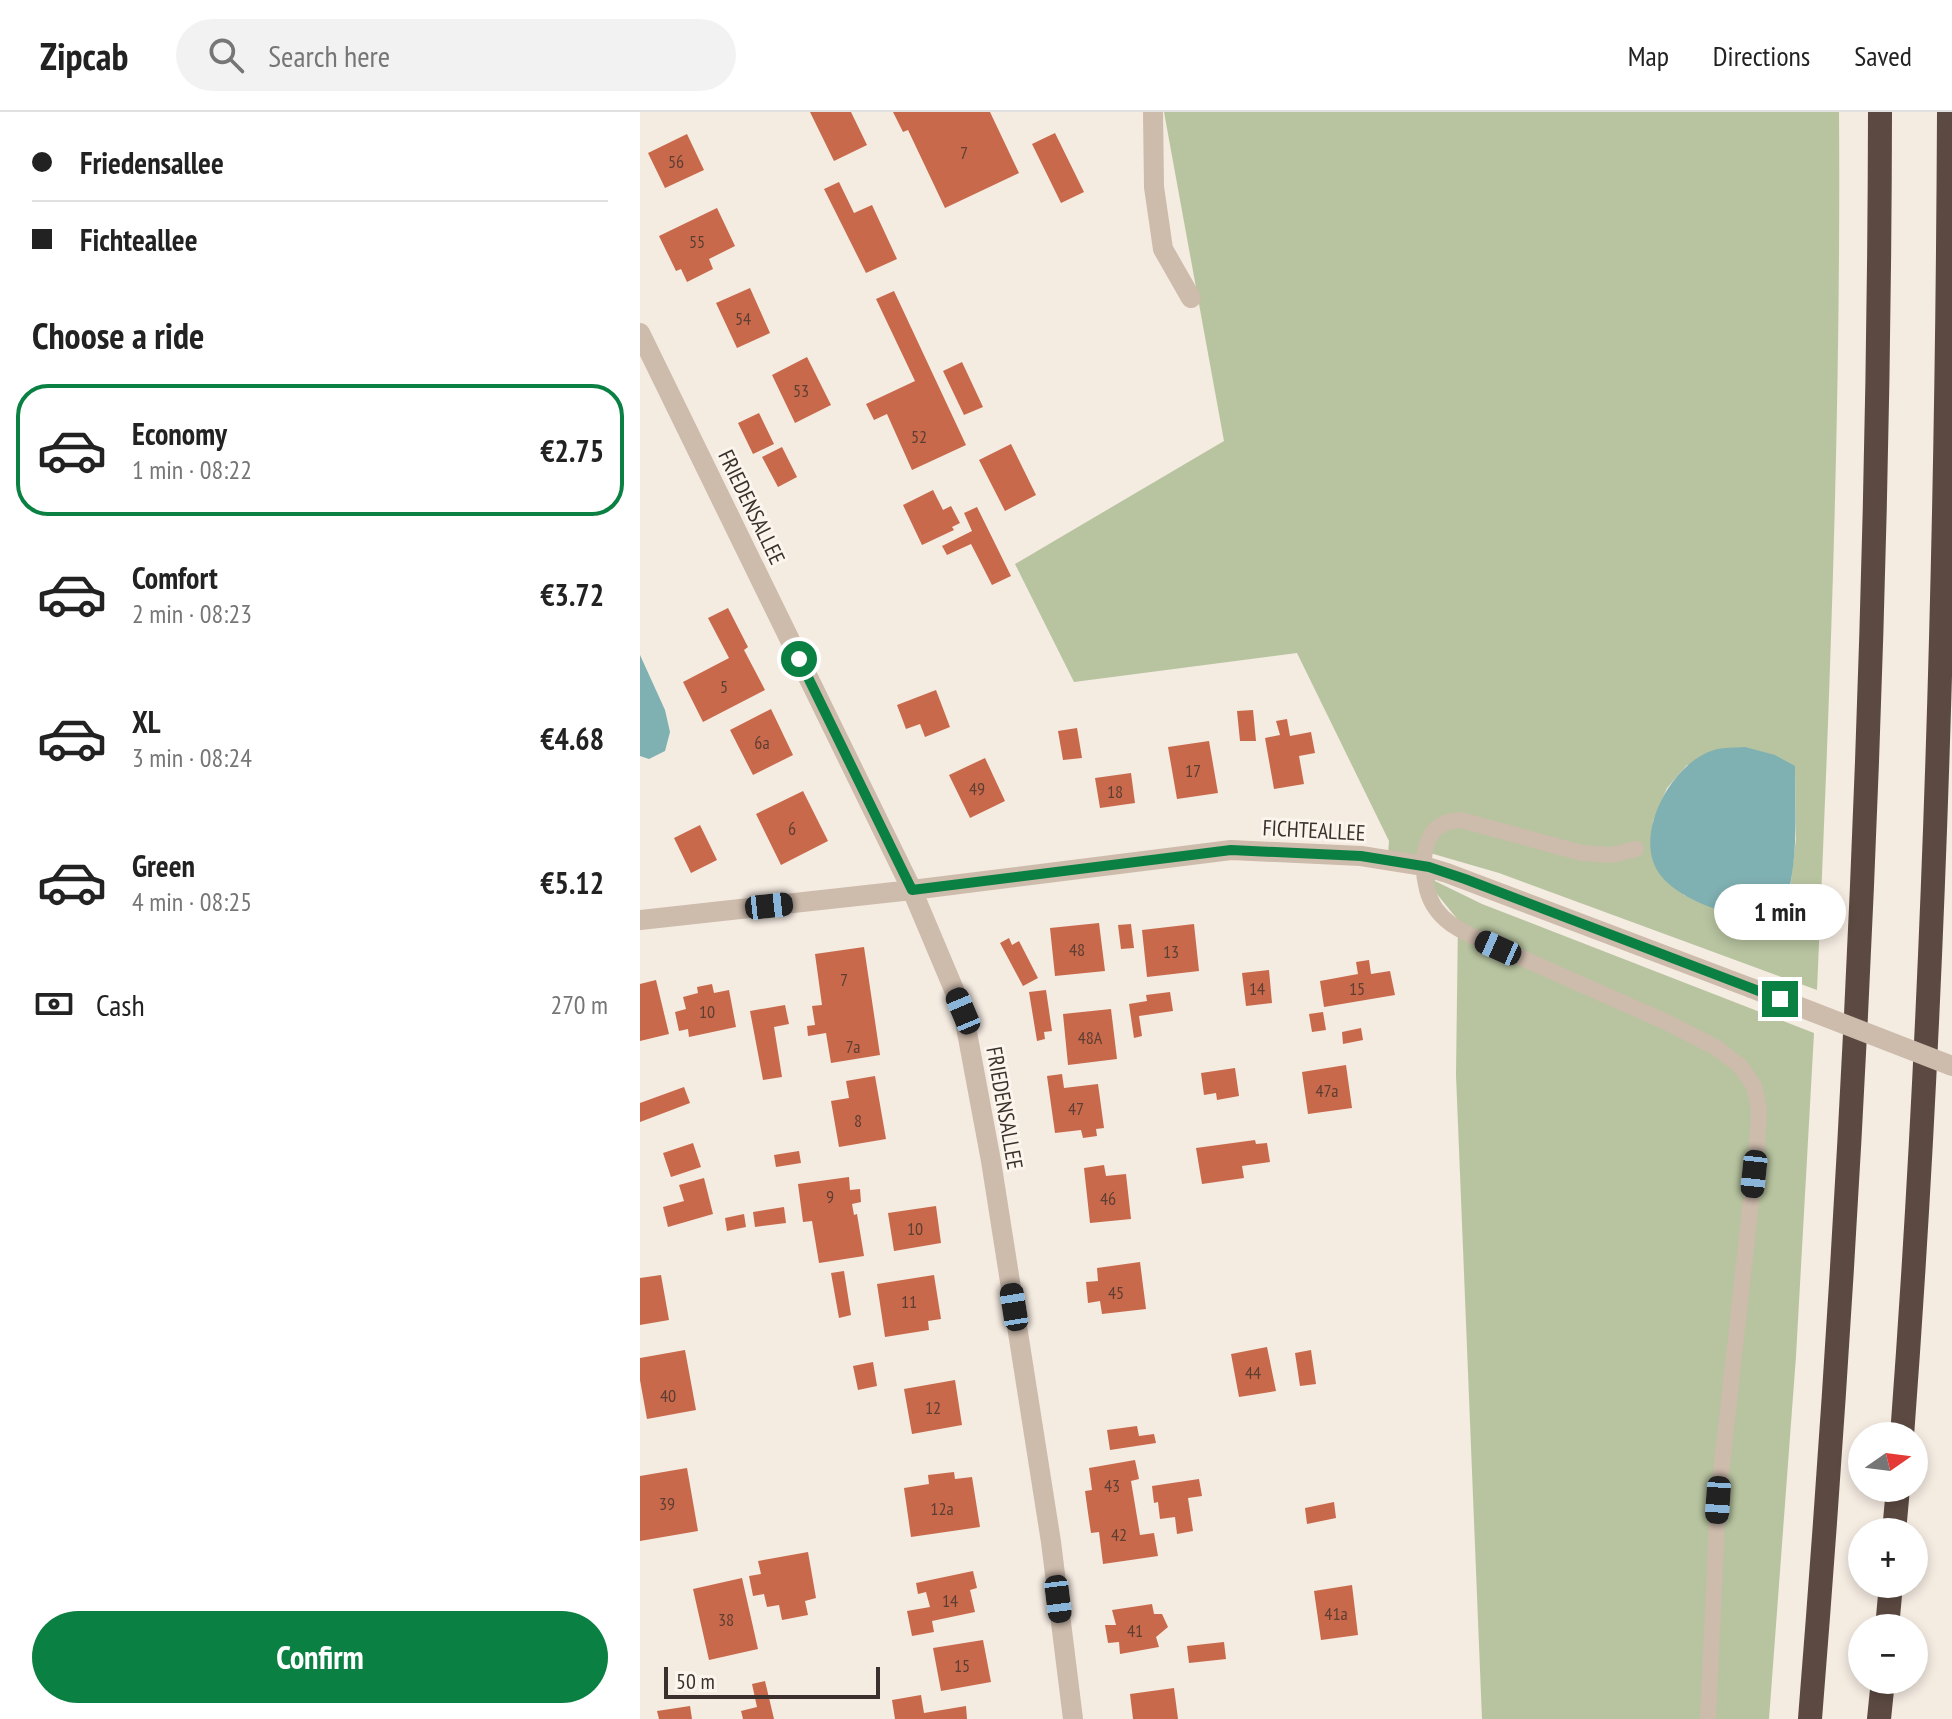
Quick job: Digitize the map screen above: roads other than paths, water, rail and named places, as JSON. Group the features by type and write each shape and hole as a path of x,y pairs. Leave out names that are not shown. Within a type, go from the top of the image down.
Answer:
{"highway":[{"path":"1810,1719 1832,1438 1854,1080 1872,667 1880,112"},
{"path":"1903,1422 1922,1097 1941,643 1949,112"},
{"path":"1879,1719 1882,1694"}],"street":[{"path":"1153,112 1154,187 1163,249 1191,298"},
{"name":"FRIEDENSALLEE","path":"640,333 912,890 963,1011 991,1161 1051,1542 1073,1719"},
{"name":"FICHTEALLEE","path":"640,920 1231,850 1361,856 1424,866 1465,879 1952,1066"}],"lane":[{"path":"1636,849 1611,855 1582,853 1461,820 1444,823 1433,833 1427,845 1425,886 1434,907 1446,921 1470,935 1666,1022 1717,1048 1741,1067 1754,1086 1759,1109 1757,1147 1718,1500 1708,1719"}],"water":[{"path":"640,655 665,710 670,732 665,751 649,759 640,756"},
{"path":"1745,747 1775,755 1795,766 1793,865 1786,903 1779,921 1749,918 1699,903 1671,886 1661,876 1653,860 1650,842 1653,822 1660,803 1684,769 1698,757 1718,749"}]}
